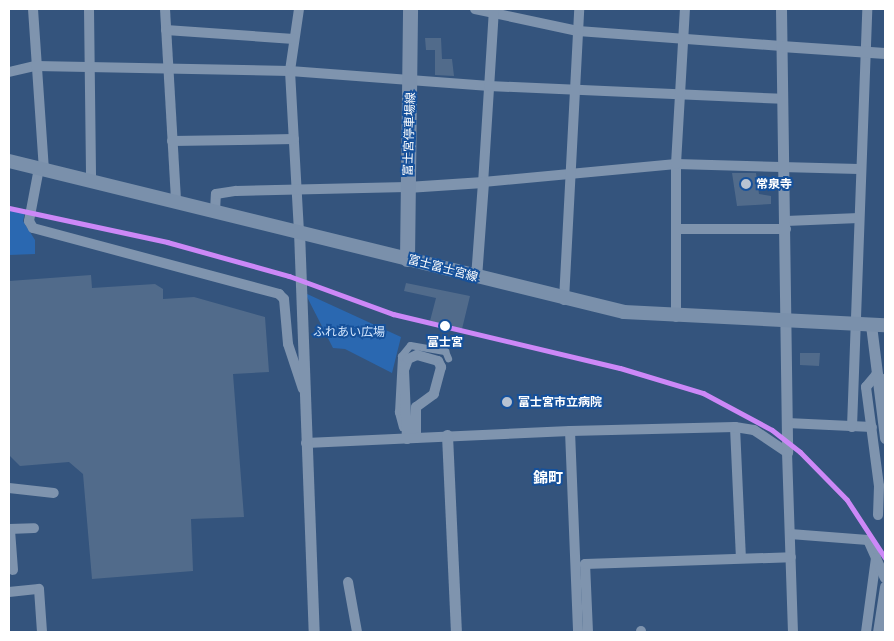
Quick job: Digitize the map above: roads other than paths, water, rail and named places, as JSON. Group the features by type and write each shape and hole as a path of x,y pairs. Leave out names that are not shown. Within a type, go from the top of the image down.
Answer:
{"main road":[{"name":"富士宮停車場線","path":"407,259 407,187 411,79 410,9"},
{"name":"富士富士宮線","path":"9,161 299,231 564,300 624,312 676,318 784,320 878,325"}],"street":[{"path":"33,9 42,169 29,222 33,228 279,294 284,299 288,344 303,390"},
{"path":"89,9 91,181"},
{"path":"165,9 176,201"},
{"path":"299,9 290,70 295,190 299,231 303,390 314,632"},
{"path":"475,9 494,11 578,31 885,53"},
{"path":"564,300 579,9"},
{"path":"676,318 676,164 685,9"},
{"path":"781,9 786,225 784,320 793,632"},
{"path":"852,427 859,169 867,9"},
{"path":"476,277 494,11"},
{"path":"166,30 294,39"},
{"path":"9,72 36,66 290,70 489,86 679,92 782,99"},
{"path":"172,141 294,138"},
{"path":"215,211 216,194 407,187 676,164 859,169"},
{"path":"676,229 786,225 859,218"},
{"path":"878,325 885,438"},
{"path":"408,436 398,412 401,356 410,345 445,351 448,358"},
{"path":"417,355 438,361 441,367 434,394 416,407 408,436 404,370 408,359 417,355"},
{"path":"878,516 872,426 866,387 881,378"},
{"path":"787,423 852,427 872,426"},
{"path":"306,443 408,436 735,427 754,430 787,452"},
{"path":"735,427 741,558"},
{"path":"570,431 578,632"},
{"path":"447,435 456,632"},
{"path":"9,488 54,492"},
{"path":"13,570 10,530 34,528"},
{"path":"790,534 868,540 885,578"},
{"path":"588,632 585,564 791,557"},
{"path":"866,632 876,558"},
{"path":"348,582 357,632"},
{"path":"878,632 885,587"},
{"path":"9,592 39,589 42,632"}],"place":[{"name":"常泉寺","path":"746,184"},
{"name":"富士宮","path":"445,326"},
{"name":"富士宮市立病院","path":"507,402"}],"district":[{"name":"錦町","path":"548,478"}],"park label":[{"name":"ふれあい広場","path":"349,332"}]}
